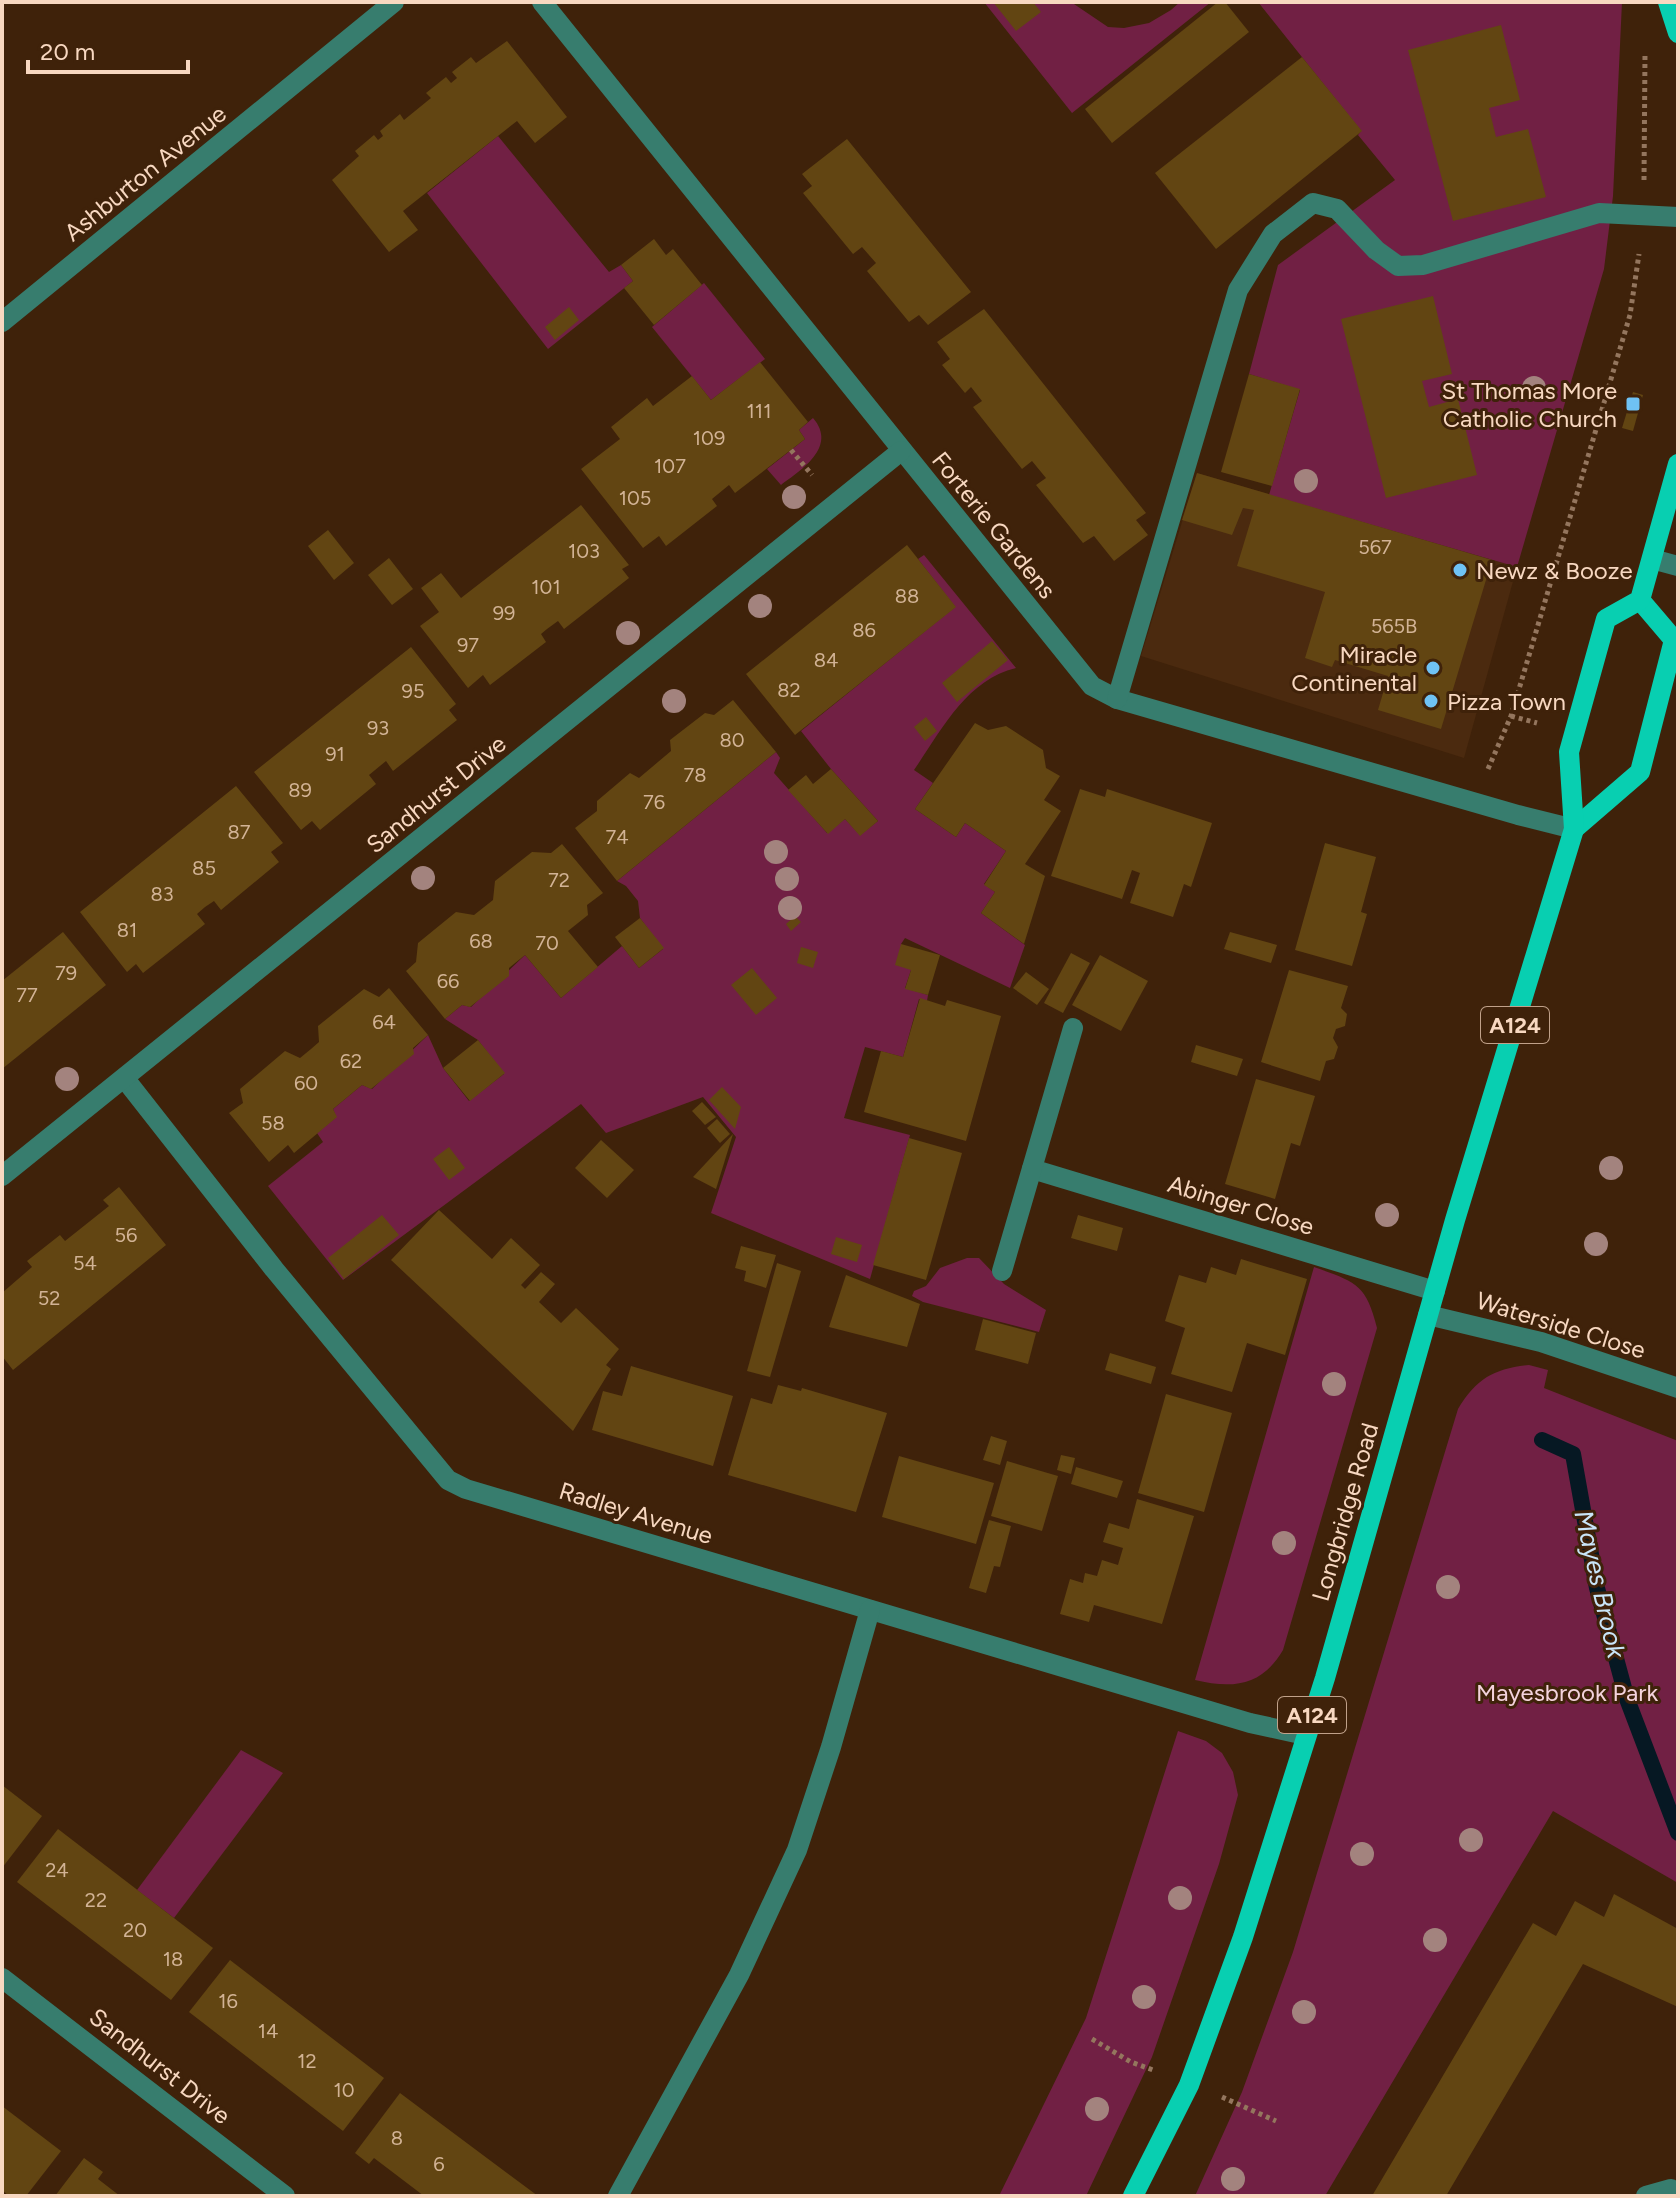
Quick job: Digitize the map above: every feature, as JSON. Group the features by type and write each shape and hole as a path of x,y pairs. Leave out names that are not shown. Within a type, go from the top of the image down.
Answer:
{"main road":[{"path":"1668,2 1678,33"},
{"path":"1574,829 1640,772 1674,640 1640,600 1678,464"},
{"name":"Longbridge Road","path":"1133,2196 1189,2085 1243,1937 1325,1678 1435,1291 1574,829 1569,752 1606,619 1640,600"}],"street":[{"name":"Ashburton Avenue","path":"2,322 394,2"},
{"name":"Forterie Gardens","path":"542,2 1092,686 1117,699 1574,829"},
{"path":"1117,699 1238,290 1273,234 1313,203 1337,209 1376,250 1398,266 1423,265 1599,213 1678,217"},
{"name":"Sandhurst Drive","path":"2,1176 901,451"},
{"path":"1652,559 1678,566"},
{"path":"1002,1271 1073,1028"},
{"name":"Radley Avenue","path":"125,1079 274,1269 448,1480 466,1489 870,1610 1250,1723 1305,1735"},
{"name":"Abinger Close","path":"1032,1169 1435,1291"},
{"name":"Waterside Close","path":"1428,1315 1541,1342 1678,1388"},
{"path":"618,2196 739,1975 797,1850 831,1747 870,1610"},
{"name":"Sandhurst Drive","path":"2,1978 285,2196"},
{"path":"1646,2196 1671,2189 1678,2196"}],"path":[{"path":"1486,773 1511,716 1630,315 1644,214 1644,48"},
{"path":"1511,716 1539,723 1542,715"},
{"path":"1092,2039 1131,2062"},
{"path":"1234,2102 1276,2121"}],"shaded area":[{"path":"1197,473 1517,567 1464,758 1141,656"}],"green space":[{"path":"984,2 1071,2 1108,27 1124,28 1149,23 1180,2 1211,2 1072,113"},
{"path":"1258,2 1622,2 1613,196 1604,269 1517,567 1269,495 1300,390 1249,374 1278,265 1395,180 1358,135 1361,131"},
{"path":"498,136 609,272 621,265 633,281 548,349 427,193"},
{"path":"704,283 765,359 711,400 652,327"},
{"path":"813,418 820,429 819,448 807,465 781,485 767,469 805,439 799,430"},
{"path":"924,555 1016,668 998,674 969,695 945,724 914,770 933,783 915,809 956,837 965,823 1006,851 984,884 995,892 981,913 1025,945 1010,988 905,938 901,944 911,970 905,988 928,995 927,1001 919,999 903,1057 865,1047 844,1118 910,1135 870,1279 711,1213 736,1137 703,1097 606,1133 581,1104 343,1280 268,1186 323,1142 317,1133 336,1117 333,1109 362,1085 372,1089 428,1035 443,1068 469,1101 504,1074 478,1040 445,1019 462,1005 471,1007 525,955 561,998 622,946 639,968 663,949 640,918 638,901 626,886 617,881 776,752 780,758 774,773 827,833 845,819 860,835 878,821 801,731 955,607 918,559"},
{"path":"967,1258 979,1258 1004,1284 1046,1310 1039,1332 923,1302 912,1296 914,1291 926,1286 940,1268"},
{"path":"1314,1267 1357,1286 1368,1302 1377,1328 1283,1650 1266,1671 1245,1682 1222,1684 1195,1680"},
{"name":"Mayesbrook Park","path":"1529,1365 1548,1370 1544,1388 1678,1441 1678,1883 1553,1811 1325,2196 1195,2196 1242,2092 1293,1952 1458,1409 1472,1390 1488,1377 1506,1369"},
{"path":"1178,1731 1206,1741 1222,1753 1233,1772 1238,1795 1219,1864 1152,2057 1086,2196 999,2196 1086,2018"},
{"path":"241,1750 283,1773 174,1918 137,1890"}],"building":[{"path":"993,2 1033,2 1041,12 1016,31"},
{"path":"1218,2 1225,2 1249,32 1112,143 1085,109"},
{"path":"1501,25 1520,100 1489,108 1496,137 1528,129 1546,197 1453,221 1408,50"},
{"path":"507,41 567,117 535,143 517,121 403,211 418,230 389,252 332,180 359,156 355,151 374,135 378,140 383,136 380,131 400,114 404,120 431,98 426,93 446,77 451,83 457,78 452,72 471,57 476,63"},
{"path":"1302,57 1362,131 1216,249 1155,173"},
{"path":"847,139 971,292 928,325 919,315 909,322 867,271 876,263 862,247 853,254 803,193 812,186 802,174"},
{"path":"654,239 666,255 673,249 702,285 654,325 624,288 633,281 621,265"},
{"path":"1433,296 1452,374 1422,381 1429,407 1458,399 1477,475 1386,498 1341,319"},
{"path":"569,307 579,320 555,340 545,327"},
{"path":"984,309 1146,513 1136,520 1148,535 1114,561 1094,536 1083,543 1036,485 1046,478 1032,461 1022,469 973,407 982,401 971,387 965,393 942,365 950,359 937,342"},
{"path":"760,362 808,422 799,430 805,439 735,493 729,485 712,499 717,506 666,546 659,536 643,548 581,469 620,439 611,427 647,398 653,406 692,376 711,400"},
{"path":"1249,374 1300,389 1272,486 1221,472"},
{"path":"1633,392 1643,395 1633,431 1622,428"},
{"path":"1197,473 1492,560 1441,729 1378,710 1388,676 1335,660 1332,667 1305,658 1325,592 1237,566 1254,510 1243,508 1232,535 1182,520"},
{"path":"581,505 629,565 622,569 629,578 564,629 558,621 547,629 541,634 546,642 490,685 483,675 468,688 420,626 439,612 421,588 441,573 461,598"},
{"path":"328,530 354,563 334,580 308,546"},
{"path":"907,545 956,607 795,735 746,674"},
{"path":"389,558 413,589 392,605 368,575"},
{"path":"992,641 1008,660 957,702 942,683"},
{"path":"411,647 456,704 449,710 457,720 393,771 386,761 369,775 376,784 320,830 312,821 301,830 254,772"},
{"path":"733,700 776,752 617,881 575,828 597,811 597,801 630,773 639,778 671,751 670,740 705,713 714,715"},
{"path":"926,717 937,731 925,741 914,727"},
{"path":"975,723 988,730 1006,726 1043,750 1046,768 1060,776 1044,800 1061,811 1025,864 1045,876 1024,944 981,913 995,892 984,885 1006,851 965,823 956,837 915,809"},
{"path":"831,769 878,821 860,836 845,819 828,834 788,790 806,775 813,784"},
{"path":"236,786 283,843 271,852 279,862 221,910 214,901 205,907 197,914 205,924 143,973 136,964 127,972 80,912"},
{"path":"1080,789 1105,797 1107,789 1212,823 1191,887 1184,884 1173,917 1130,903 1140,873 1132,870 1122,899 1051,876"},
{"path":"1325,843 1376,857 1361,912 1367,914 1352,966 1295,950"},
{"path":"562,844 603,893 587,905 588,915 568,931 598,967 561,998 525,955 509,968 509,976 470,1007 462,1005 445,1019 406,971 416,962 418,943 456,912 474,915 493,900 495,881 532,852 551,853"},
{"path":"795,916 801,922 791,931 786,924"},
{"path":"640,918 664,948 639,968 615,937"},
{"path":"63,932 106,985 2,1069 2,981"},
{"path":"1230,932 1277,945 1271,963 1224,949"},
{"path":"901,944 940,955 928,995 905,989 911,970 895,965"},
{"path":"801,947 818,952 813,968 797,963"},
{"path":"1071,953 1090,963 1063,1013 1044,1003"},
{"path":"1100,955 1148,981 1121,1031 1072,1005"},
{"path":"752,968 777,998 756,1015 731,985"},
{"path":"1289,970 1348,986 1341,1008 1347,1014 1345,1026 1336,1029 1333,1038 1338,1047 1334,1059 1326,1061 1320,1081 1261,1062"},
{"path":"1026,972 1049,989 1037,1005 1013,988"},
{"path":"389,988 428,1035 413,1048 414,1054 371,1089 362,1085 333,1109 337,1117 294,1153 288,1145 269,1162 229,1113 243,1103 240,1089 285,1051 300,1058 319,1042 318,1026 364,989 379,997"},
{"path":"920,998 945,1006 947,1000 1001,1016 966,1141 864,1112 881,1051 903,1057"},
{"path":"478,1040 505,1073 470,1101 443,1068"},
{"path":"1196,1045 1243,1059 1237,1076 1191,1062"},
{"path":"1256,1079 1315,1096 1300,1146 1291,1143 1275,1199 1225,1184"},
{"path":"722,1087 741,1107 735,1129 709,1100"},
{"path":"702,1102 716,1117 705,1125 692,1111"},
{"path":"717,1119 730,1134 720,1143 707,1128"},
{"path":"733,1134 716,1189 693,1177"},
{"path":"909,1138 962,1153 926,1280 873,1265"},
{"path":"601,1140 634,1170 607,1198 575,1168"},
{"path":"449,1147 465,1168 449,1180 433,1159"},
{"path":"119,1187 166,1245 13,1370 2,1356 2,1293 32,1267 27,1261 60,1235 65,1241 109,1206 103,1200"},
{"path":"439,1210 492,1259 511,1238 540,1265 521,1285 525,1289 541,1272 555,1284 539,1302 561,1323 576,1308 619,1349 606,1365 611,1369 573,1431 391,1260"},
{"path":"382,1215 399,1235 344,1279 328,1258"},
{"path":"1078,1215 1123,1228 1117,1251 1071,1238"},
{"path":"836,1237 862,1245 857,1262 831,1254"},
{"path":"741,1246 776,1255 766,1288 744,1281 746,1271 735,1268"},
{"path":"1241,1259 1307,1279 1285,1355 1247,1343 1232,1392 1171,1374 1185,1328 1165,1321 1179,1275 1206,1283 1211,1267 1236,1275"},
{"path":"777,1263 801,1271 770,1377 747,1371"},
{"path":"846,1275 920,1304 907,1347 829,1327"},
{"path":"983,1319 1036,1333 1028,1364 975,1350"},
{"path":"1110,1353 1156,1367 1151,1384 1105,1370"},
{"path":"631,1366 733,1396 713,1466 592,1430 603,1391 622,1396"},
{"path":"778,1385 801,1391 802,1388 887,1413 856,1512 728,1475 751,1398 772,1404"},
{"path":"1166,1394 1232,1413 1204,1512 1138,1493"},
{"path":"991,1436 1007,1441 1000,1465 983,1460"},
{"path":"1061,1455 1075,1458 1071,1474 1057,1470"},
{"path":"899,1456 994,1483 976,1544 882,1517"},
{"path":"1007,1461 1058,1476 1042,1531 991,1516"},
{"path":"1076,1467 1123,1481 1117,1498 1071,1484"},
{"path":"1137,1499 1194,1516 1162,1624 1094,1605 1089,1622 1060,1614 1070,1579 1083,1583 1085,1573 1097,1576 1102,1560 1118,1565 1123,1548 1103,1542 1109,1523 1129,1529"},
{"path":"989,1520 1011,1526 1000,1567 994,1566 986,1593 969,1588"},
{"path":"2,1785 42,1816 2,1868"},
{"path":"58,1829 213,1948 171,2000 17,1882"},
{"path":"1614,1894 1678,1929 1678,2007 1583,1964 1446,2196 1372,2196 1533,1923 1556,1936 1575,1901 1604,1917"},
{"path":"230,1960 384,2078 343,2131 189,2012"},
{"path":"400,2093 538,2196 424,2196 374,2158 369,2164 355,2153"},
{"path":"2,2106 61,2151 26,2196 9,2196 2,2190"},
{"path":"84,2158 103,2172 98,2179 120,2196 55,2196"}],"waterway":[{"name":"Mayes Brook","path":"1542,1440 1573,1454 1597,1588 1627,1699 1678,1833"}],"place":[{"name":"St Thomas More Catholic Church","path":"1633,404"},
{"name":"Newz & Booze","path":"1460,570"},
{"name":"Miracle Continental","path":"1433,668"},
{"name":"Pizza Town","path":"1431,701"}]}
